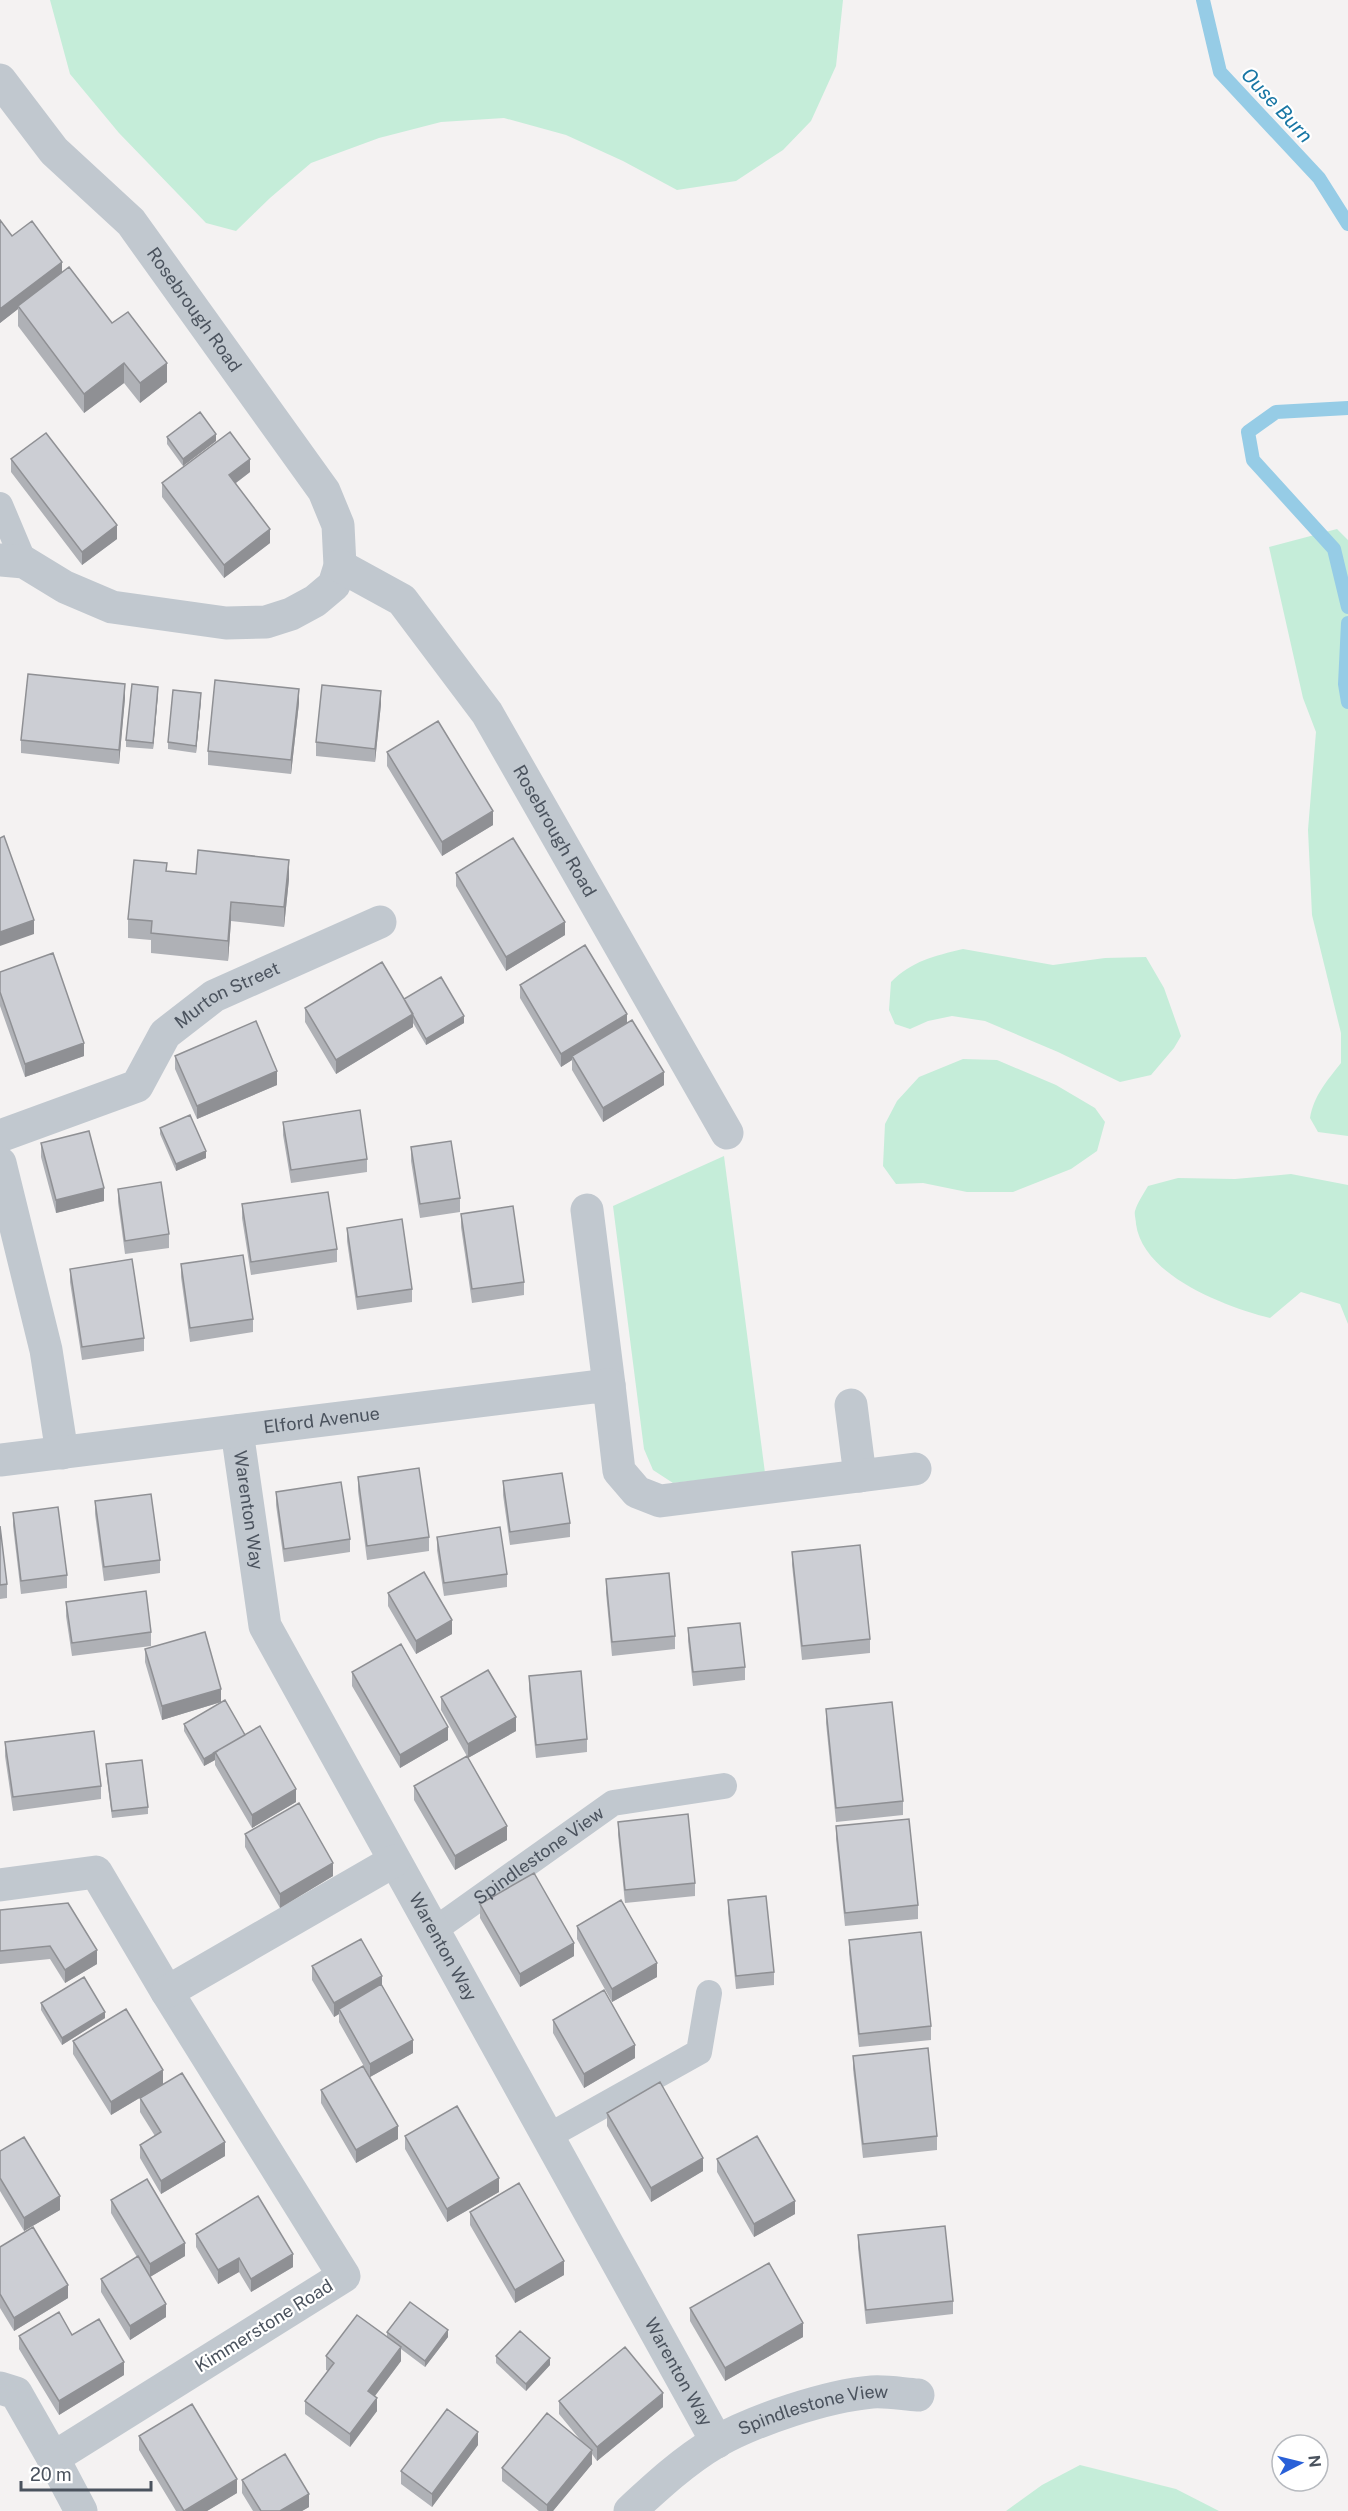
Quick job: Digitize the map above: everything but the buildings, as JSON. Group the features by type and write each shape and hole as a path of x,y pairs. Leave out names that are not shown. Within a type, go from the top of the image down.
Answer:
{"street":[{"name":"Rosebrough Road","path":"0,80 54,151 131,222 324,491 338,525 340,566 402,600 487,713 728,1133"},
{"path":"12,561 112,607 226,623 266,622 291,614 315,601 334,585 340,566"},
{"name":"Murton Street","path":"0,1136 137,1086 165,1034 214,996 380,922"},
{"path":"0,1163 46,1350 62,1453"},
{"path":"587,1210 619,1471 637,1492 660,1501 915,1469"},
{"name":"Elford Avenue","path":"0,1460 609,1385"},
{"path":"851,1405 860,1476"},
{"name":"Warenton Way","path":"237,1431 265,1626 717,2442"},
{"path":"167,1992 394,1861"},
{"name":"Kimmerstone Road","path":"0,1885 96,1872 167,1992 345,2276 53,2458"},
{"path":"0,2388 16,2393 81,2511"},
{"name":"Spindlestone View","path":"630,2511 674,2471 717,2442 784,2412 835,2398 873,2392 918,2395"}],"lane":[{"path":"0,505 12,561"},
{"name":"Spindlestone View","path":"434,1931 614,1803 724,1786"},
{"path":"547,2137 699,2052 709,1993"}],"green space":[{"path":"50,0 843,0 836,66 811,121 783,150 736,181 677,190 623,161 566,135 504,118 441,122 379,138 311,163 236,231 206,223 119,133 70,74"},
{"path":"1337,529 1348,540 1348,1136 1318,1132 1310,1118 1318,1095 1341,1063 1341,1033 1312,915 1308,830 1316,732 1303,698 1269,547"},
{"path":"963,949 1053,965 1105,958 1146,957 1164,988 1181,1036 1151,1075 1120,1082 1058,1052 985,1021 952,1016 928,1021 910,1029 895,1024 889,1010 891,982 915,964"},
{"path":"963,1059 997,1060 1056,1085 1095,1108 1105,1122 1097,1151 1071,1169 1013,1192 967,1192 923,1183 896,1184 883,1166 885,1124 897,1101 919,1077"},
{"path":"724,1156 765,1473 673,1483 653,1470 644,1449 613,1206"},
{"path":"1291,1174 1348,1185 1348,1324 1340,1304 1301,1292 1270,1318 1231,1306 1189,1286 1170,1274 1154,1259 1142,1243 1135,1212 1148,1186 1178,1178 1235,1179"},
{"path":"1080,2465 1176,2489 1219,2511 1006,2511 1042,2485"}],"waterway":[{"name":"Ouse Burn","path":"1203,0 1220,72 1319,178 1348,224"},
{"name":"Ouse Burn","path":"1348,408 1276,412 1248,432 1253,460 1334,549 1348,607"},
{"name":"Ouse Burn","path":"1348,623 1345,684 1348,702"}]}
